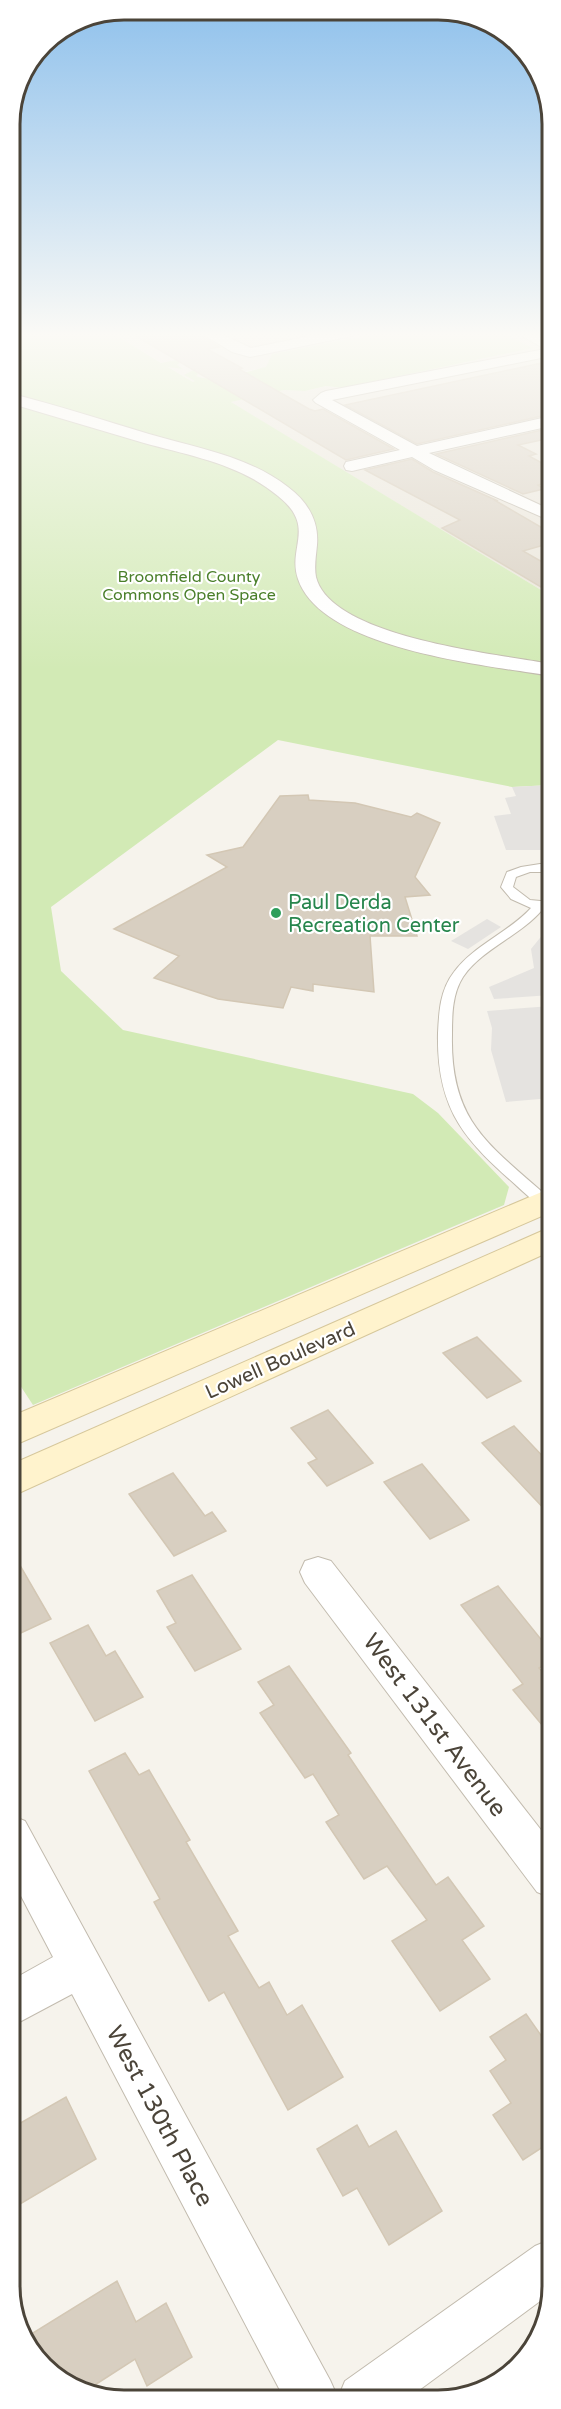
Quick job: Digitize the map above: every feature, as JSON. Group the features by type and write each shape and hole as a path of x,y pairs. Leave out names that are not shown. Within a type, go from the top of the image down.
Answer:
{"main road":[{"name":"Lowell Boulevard","path":"20,1429 541,1212"},
{"path":"399,1306 448,1274 541,1231"},
{"name":"Lowell Boulevard","path":"20,1471 541,1242"}],"street":[{"path":"169,444 246,469 271,482 295,502 307,520 310,537 305,571 309,584 322,601 356,624 417,646 542,668"},
{"path":"400,444 542,512"},
{"path":"352,466 447,444"},
{"path":"532,508 542,505"},
{"name":"West 131st Avenue","path":"318,1572 541,1864"},
{"name":"West 130th Place","path":"20,1853 308,2390"},
{"path":"20,1999 80,1966"},
{"path":"376,2390 541,2271"}],"lane":[{"path":"542,868 530,867 511,875 507,881 510,894 518,899 542,905"},
{"path":"542,909 483,950 462,969 452,983 445,1019 443,1057 448,1091 461,1122 542,1200"}],"shaded area":[{"path":"300,444 542,444 542,590"},
{"path":"542,785 542,850 506,850 494,816 511,814 505,798 516,796 512,787"},
{"path":"487,919 501,927 468,949 451,941"},
{"path":"542,936 542,996 494,999 489,987 534,968 531,949"},
{"path":"542,1007 542,1099 506,1102 491,1050 492,1028 487,1011"}],"green space":[{"name":"Broomfield County Commons Open Space","path":"20,444 301,444 542,590 542,785 512,787 278,740 51,907 61,971 123,1030 413,1094 438,1113 509,1187 504,1205 33,1405 20,1385"}],"building":[{"path":"320,444 386,444 394,449 346,460"},
{"path":"478,444 521,444 518,445 536,454 529,456 542,463 542,484 538,485 542,490 523,494 436,454"},
{"path":"412,459 433,472 498,501 496,501 542,528 542,546 523,551 542,562 542,588 442,528 460,520 365,470"},
{"name":"Paul Derda Recreation Center","path":"308,795 309,800 355,803 411,817 417,813 440,823 415,877 430,895 405,897 417,936 370,936 374,992 313,984 313,991 291,987 283,1008 218,999 154,978 179,956 114,929 227,867 207,855 243,847 280,796"},
{"path":"477,1337 521,1381 487,1398 443,1353"},
{"path":"328,1410 373,1463 327,1486 308,1463 317,1459 291,1428"},
{"path":"514,1426 541,1455 541,1506 482,1443"},
{"path":"422,1464 469,1520 430,1539 384,1482"},
{"path":"173,1473 205,1516 212,1512 226,1531 174,1556 129,1494"},
{"path":"20,1565 51,1619 20,1633"},
{"path":"192,1575 241,1649 195,1671 167,1627 176,1623 157,1591"},
{"path":"498,1586 541,1640 541,1667 539,1668 541,1670 541,1724 513,1690 523,1684 461,1605"},
{"path":"88,1625 106,1656 115,1651 143,1697 95,1721 50,1643"},
{"path":"289,1666 351,1753 348,1755 436,1885 448,1877 484,1926 462,1940 490,1979 440,2011 392,1941 427,1920 387,1866 364,1879 326,1822 339,1815 313,1774 305,1778 260,1713 274,1705 258,1682"},
{"path":"125,1753 139,1775 149,1770 190,1840 186,1842 238,1931 228,1936 259,1988 269,1982 287,2015 302,2005 343,2077 288,2110 224,1992 209,2001 154,1902 160,1899 89,1771"},
{"path":"526,2014 541,2036 541,2148 523,2160 493,2115 511,2103 490,2071 506,2060 490,2037"},
{"path":"66,2097 96,2159 20,2204 20,2123"},
{"path":"357,2125 369,2147 396,2131 442,2211 389,2245 357,2188 343,2196 317,2149"},
{"path":"117,2281 136,2322 166,2303 192,2357 147,2386 135,2359 95,2385 72,2376 55,2364 45,2354 32,2334"}],"place":[{"name":"Paul Derda Recreation Center","path":"276,913"}]}
